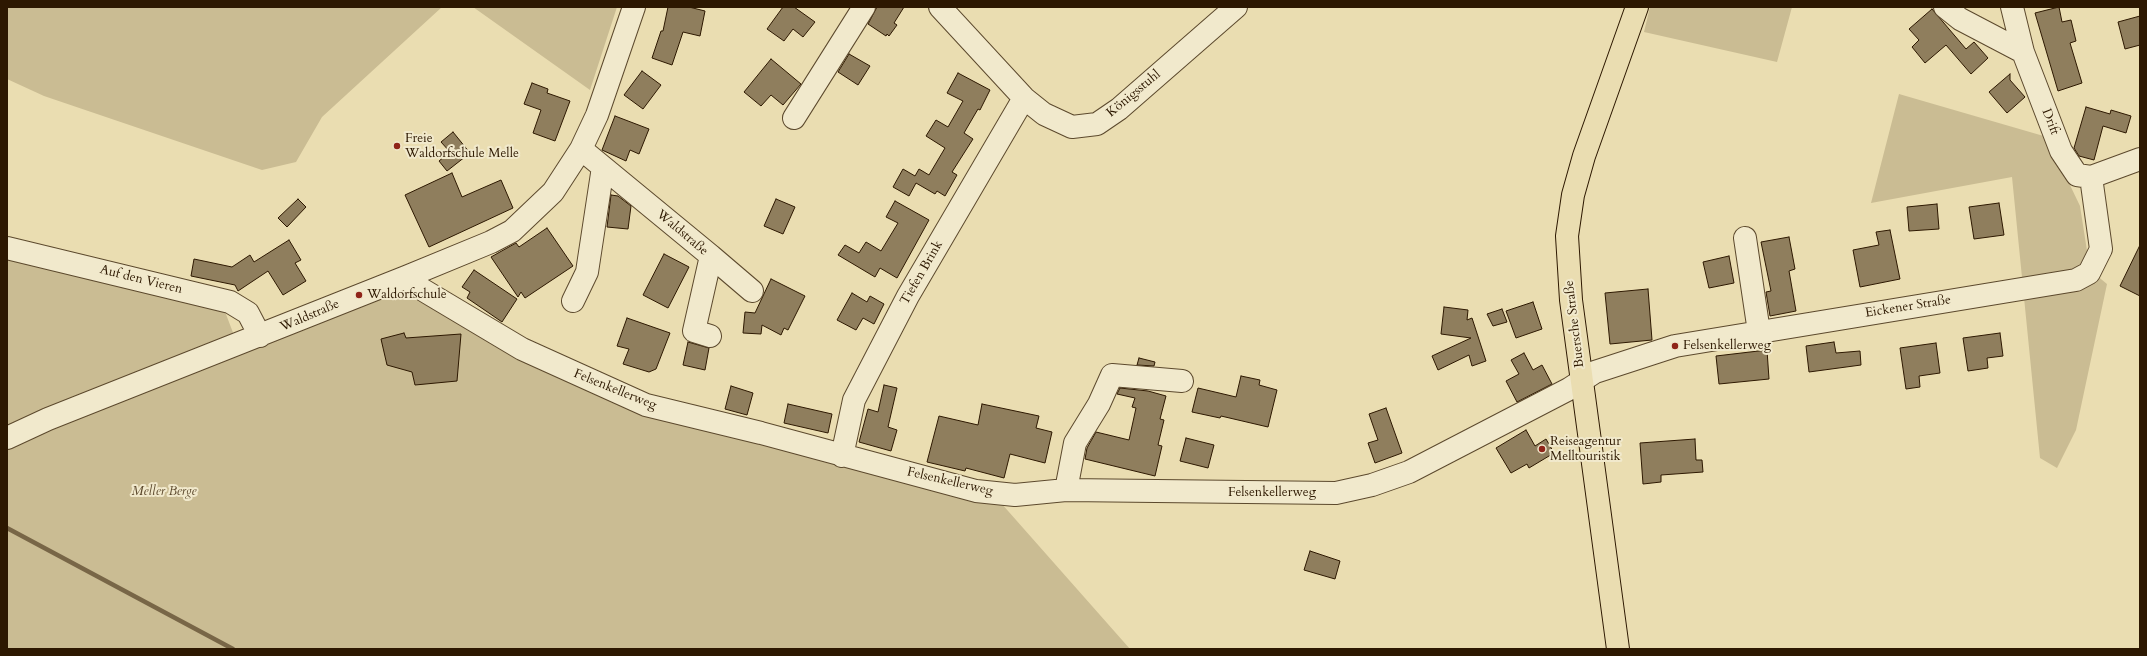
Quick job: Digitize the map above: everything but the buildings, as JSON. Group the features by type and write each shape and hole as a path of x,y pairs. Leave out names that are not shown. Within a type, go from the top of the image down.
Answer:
{"main road":[{"name":"Buersche Straße","path":"1618,649 1581,380 1568,264 1568,236 1573,195 1584,156 1637,7"}],"street":[{"name":"Waldstraße","path":"7,438 48,419 406,277 491,242 512,231 553,192 581,149 597,115 634,7"},
{"path":"794,118 864,7"},
{"name":"Königsstuhl","path":"940,7 1024,98 1044,114 1072,127 1097,124 1119,109 1236,7"},
{"path":"1945,7 1960,19 2023,52"},
{"name":"Drift","path":"2012,7 2023,52 2061,151 2077,175 2091,177"},
{"name":"Tiefen Brink","path":"842,456 854,400 908,296 1024,98"},
{"name":"Waldstraße","path":"581,149 711,256 694,331 710,336"},
{"path":"2091,177 2140,159"},
{"path":"573,301 587,272 602,166"},
{"name":"Eickener Straße","path":"1581,380 1595,372 1675,346 2076,280 2089,273 2101,249 2091,177"},
{"path":"1745,238 1759,332"},
{"name":"Auf den Vieren","path":"7,248 230,302 248,313 260,336"},
{"path":"711,256 752,291"},
{"name":"Felsenkellerweg","path":"406,277 412,284 522,349 646,406 761,433 976,491 1015,495 1066,490 1336,493 1372,485 1409,472 1569,389 1581,380"},
{"path":"1066,490 1076,443 1099,404 1112,375 1182,381"}],"green space":[{"path":"7,7 442,7 322,117 296,162 262,170 44,96 7,79"},
{"path":"473,7 617,7 590,90"},
{"path":"1650,7 1792,7 1777,62 1644,32"},
{"path":"1899,94 2047,137 2080,206 2090,270 2107,284 2076,430 2057,468 2040,458 2012,177 1871,203"},
{"name":"Meller Berge","path":"7,255 224,309 240,351 397,291 459,321 520,358 1001,503 1130,649 7,649"}],"waterway":[{"path":"7,528 233,649"}],"place":[{"name":"Freie Waldorfschule Melle","path":"397,146"},
{"name":"Waldorfschule","path":"359,295"},
{"name":"Felsenkellerweg","path":"1675,346"},
{"name":"Reiseagentur Melltouristik","path":"1542,449"}]}
